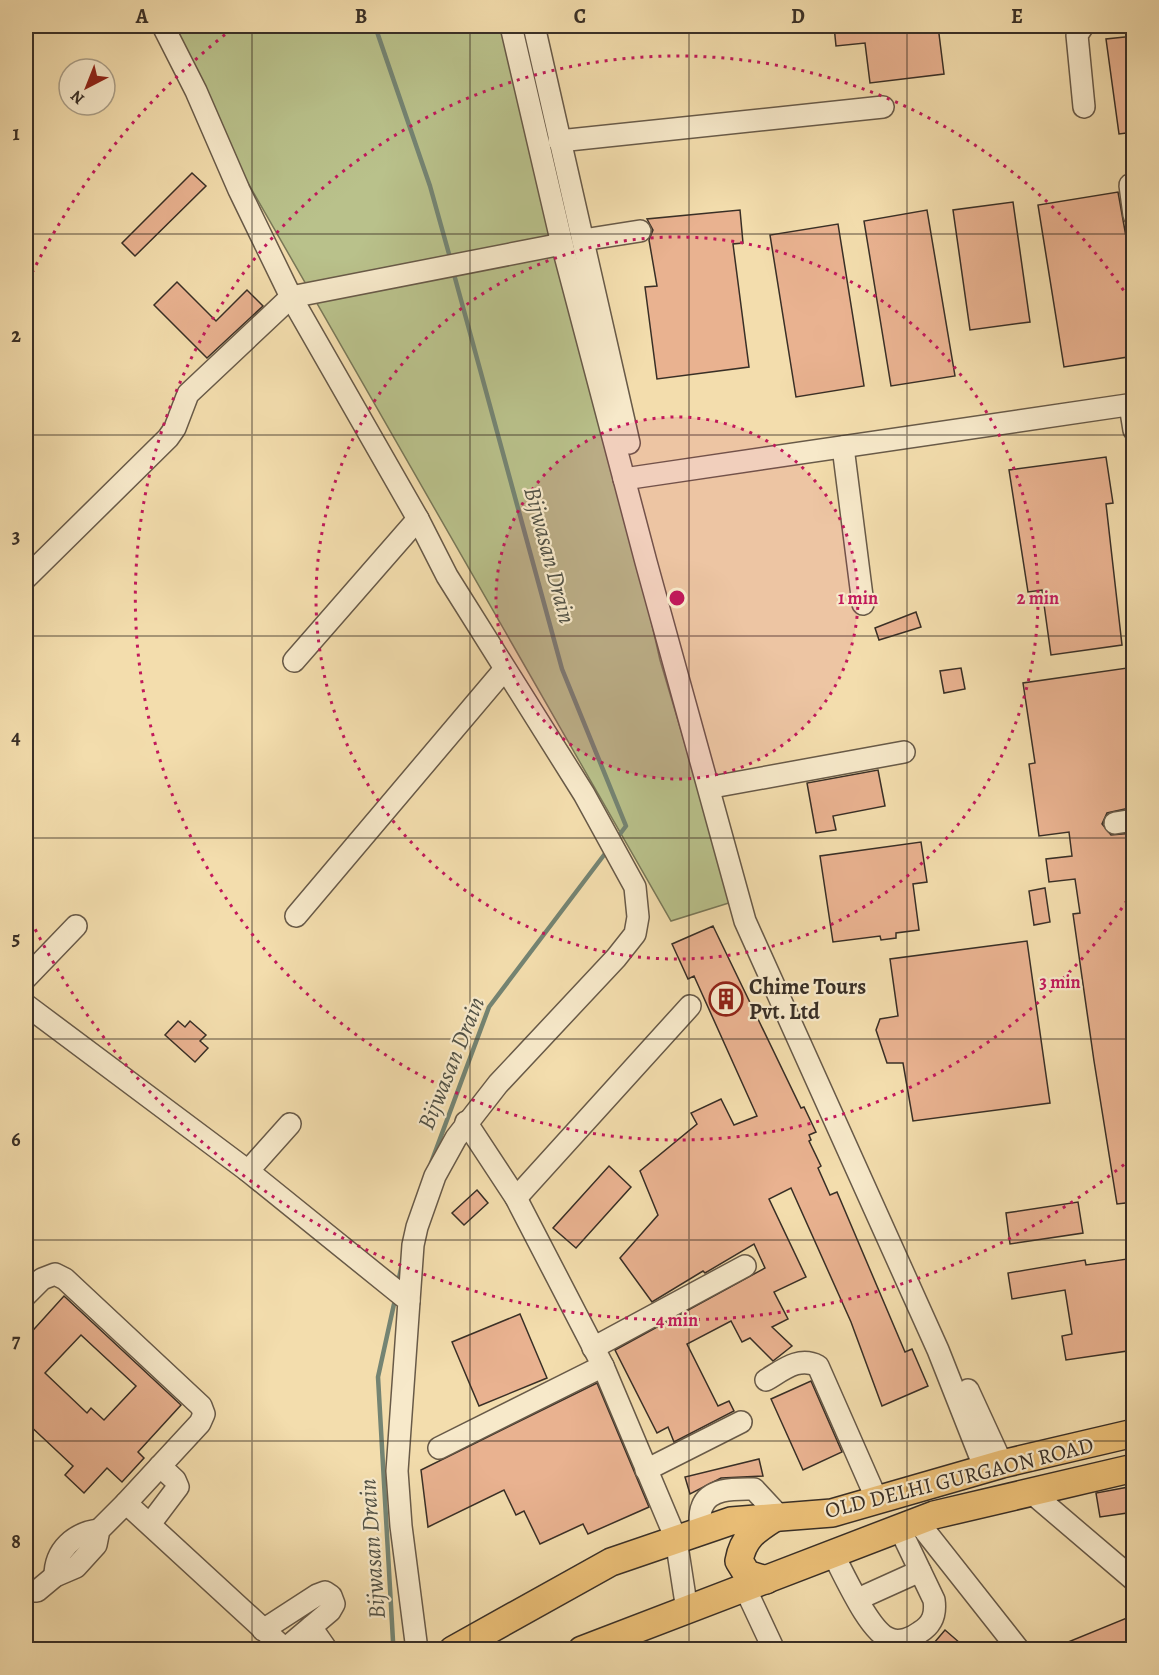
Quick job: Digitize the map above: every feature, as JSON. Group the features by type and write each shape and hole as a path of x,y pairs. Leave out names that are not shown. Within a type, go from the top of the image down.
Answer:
{"main road":[{"name":"OLD DELHI GURGAON ROAD","path":"453,1650 611,1562 731,1521 832,1513 993,1467 1134,1433"},
{"name":"OLD DELHI GURGAON ROAD","path":"582,1650 934,1515 1134,1468"},
{"path":"755,1584 739,1561 742,1545 752,1532 777,1518"}],"street":[{"path":"163,26 196,91 239,190 291,297 418,519 447,576 584,794 635,887 638,917 635,934 616,958 498,1084 466,1122 435,1176 424,1204 413,1245 397,1471 401,1526 417,1650"},
{"path":"511,26 573,242 745,921 993,1467"},
{"path":"534,26 559,141 573,242"},
{"path":"1083,26 1077,35 1084,107"},
{"path":"559,141 883,107"},
{"path":"1134,184 1130,185 1134,215"},
{"path":"26,578 168,438 183,403 196,385 291,297 640,231"},
{"path":"631,478 1132,404 1134,430"},
{"path":"843,447 863,604"},
{"path":"631,478 741,871 760,927 993,1467"},
{"path":"294,661 418,519"},
{"path":"296,916 504,670"},
{"path":"718,786 904,752"},
{"path":"26,978 76,926"},
{"path":"26,1005 248,1171 409,1301"},
{"path":"516,1198 690,1006"},
{"path":"466,1122 516,1198 598,1357 646,1470 688,1535 687,1610"},
{"path":"248,1171 290,1124"},
{"path":"438,1448 598,1357 745,1266"},
{"path":"26,1294 42,1279 55,1274 65,1279 201,1406 204,1414 200,1423 99,1530 78,1535 62,1550 55,1566 55,1576 37,1591 26,1591"},
{"path":"766,1380 798,1362 809,1362 818,1366 877,1500"},
{"path":"646,1470 741,1422"},
{"path":"150,1524 178,1488 175,1480 160,1467"},
{"path":"1032,1493 1134,1580"},
{"path":"126,1503 263,1630 285,1649 330,1611 334,1604 331,1596 325,1592 263,1630"},
{"path":"833,1554 872,1623 888,1639 900,1641 912,1637 933,1620 935,1611 934,1600 920,1571 909,1525"},
{"path":"909,1525 1019,1650"},
{"path":"858,1599 920,1571"},
{"path":"755,1584 774,1650"},
{"path":"311,1627 327,1650"}],"green space":[{"path":"158,26 516,26 660,660 732,902 671,921"}],"building":[{"path":"834,26 938,26 944,74 870,83 865,43 836,46"},
{"path":"1134,36 1134,132 1119,134 1106,39"},
{"path":"192,173 206,186 135,256 122,243"},
{"path":"1118,192 1134,281 1134,356 1064,367 1038,205"},
{"path":"1013,202 1030,322 970,330 953,210"},
{"path":"740,210 743,243 733,244 749,367 657,379 645,287 657,286 649,240 653,230 647,219"},
{"path":"927,210 955,376 891,386 864,221"},
{"path":"838,224 864,386 796,397 770,235"},
{"path":"177,282 216,321 247,290 263,306 207,358 154,305"},
{"path":"1106,457 1113,503 1106,504 1122,645 1051,655 1042,590 1028,592 1009,470"},
{"path":"916,612 921,627 879,640 875,628"},
{"path":"1134,667 1134,807 1107,813 1102,824 1111,835 1134,833 1134,1202 1117,1204 1073,914 1080,913 1075,879 1049,882 1046,859 1072,856 1069,832 1039,836 1029,764 1035,763 1023,683"},
{"path":"961,668 965,689 944,693 940,671"},
{"path":"878,770 885,806 833,816 836,830 816,833 807,783"},
{"path":"921,842 927,882 913,884 919,930 896,933 896,938 881,940 880,936 833,942 820,856"},
{"path":"1045,888 1050,922 1034,925 1029,891"},
{"path":"713,926 801,1108 804,1107 816,1132 809,1135 811,1140 809,1141 821,1166 818,1168 830,1195 837,1192 905,1352 912,1349 928,1386 882,1406 851,1322 791,1188 769,1199 806,1277 774,1292 788,1319 772,1327 792,1346 773,1361 750,1338 742,1342 731,1321 687,1344 718,1406 729,1401 734,1411 674,1442 668,1427 657,1433 615,1350 765,1268 754,1244 652,1302 620,1258 658,1215 640,1171 697,1124 691,1113 721,1099 734,1125 757,1116 694,976 688,979 672,944"},
{"path":"1027,941 1050,1103 913,1121 903,1063 887,1063 876,1030 880,1019 898,1016 890,959"},
{"path":"178,1021 185,1027 190,1021 206,1035 200,1041 208,1048 195,1062 165,1035"},
{"path":"609,1166 631,1187 576,1248 553,1228"},
{"path":"477,1190 488,1203 464,1225 452,1213"},
{"path":"1078,1202 1083,1233 1010,1244 1006,1213"},
{"path":"1134,1258 1134,1350 1066,1360 1062,1336 1072,1334 1065,1290 1012,1299 1008,1273 1085,1260 1086,1265"},
{"path":"64,1296 181,1405 138,1452 144,1458 122,1482 107,1468 84,1493 65,1475 73,1466 26,1422 26,1338","holes":["81,1335 136,1386 104,1420 91,1408 87,1413 45,1373"]},
{"path":"520,1314 547,1378 479,1406 452,1342"},
{"path":"811,1381 842,1452 803,1470 771,1399"},
{"path":"597,1383 649,1507 588,1534 583,1524 540,1544 524,1511 516,1515 504,1490 428,1527 421,1470"},
{"path":"759,1459 763,1476 721,1478 690,1494 685,1477"},
{"path":"1134,1486 1134,1512 1100,1517 1096,1493"},
{"path":"1134,1615 1134,1650 1051,1650 1051,1649"},
{"path":"945,1630 960,1643 955,1650 928,1650"}],"waterway":[{"name":"Bijwasan Drain","path":"375,26 430,186 449,254"},
{"name":"Bijwasan Drain","path":"455,278 562,669 626,826 620,834"},
{"name":"Bijwasan Drain","path":"431,1163 489,1007 604,855"},
{"name":"Bijwasan Drain","path":"399,1278 402,1264"},
{"name":"Bijwasan Drain","path":"394,1304 378,1377 393,1641 396,1650"}],"place":[{"name":"Chime Tours Pvt. Ltd","path":"726,999"}]}
